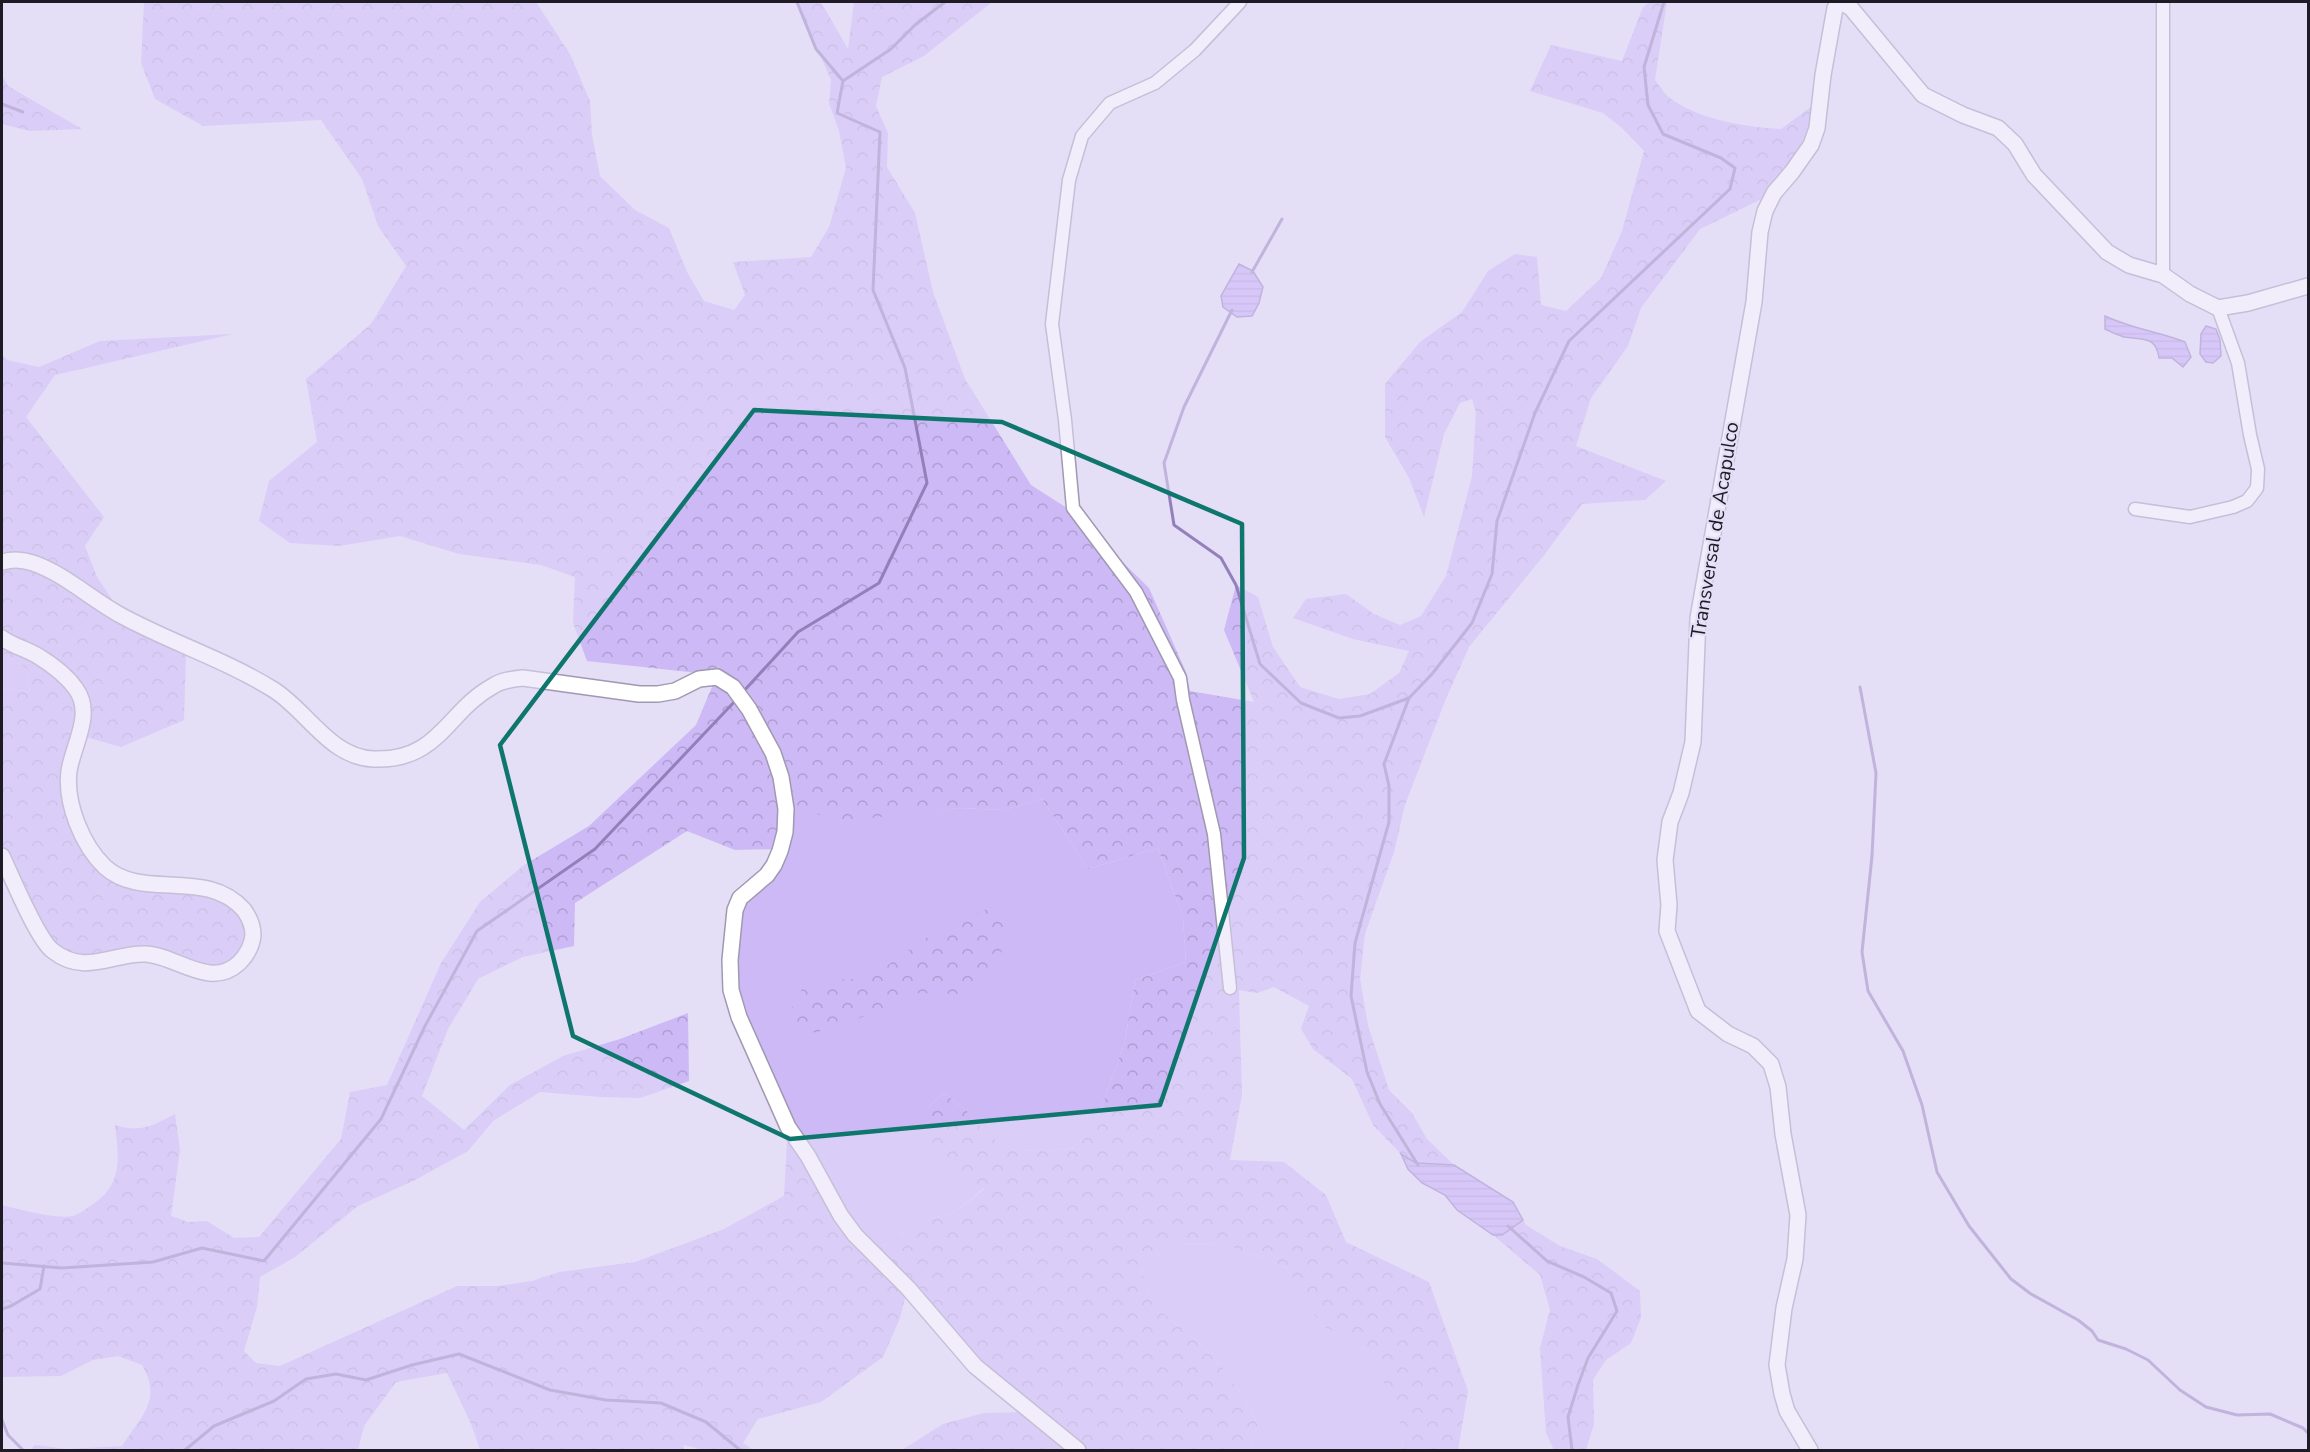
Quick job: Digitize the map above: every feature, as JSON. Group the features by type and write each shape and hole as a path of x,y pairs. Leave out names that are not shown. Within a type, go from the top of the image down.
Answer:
{"street":[{"path":"1230,988 1214,834 1180,678 1136,592 1073,508 1065,420 1052,324 1069,180 1082,136 1110,103 1155,84 1195,51 1240,2"},
{"path":"2163,2 2163,275"},
{"path":"1838,3 1847,5 1864,23 1923,94 1963,115 1998,128 2015,144 2034,175 2107,252 2130,265 2163,275 2190,294 2218,308 2248,303 2308,285"},
{"name":"Transversal de Acapulco","path":"1810,1450 1787,1411 1777,1365 1784,1308 1795,1259 1798,1215 1783,1134 1778,1087 1771,1064 1753,1046 1728,1034 1698,1011 1668,931 1669,905 1665,860 1670,822 1682,793 1693,742 1698,618 1750,325 1760,231 1765,211 1774,193 1811,145 1816,128 1835,8 1838,3"},
{"path":"2135,509 2190,517 2233,507 2247,501 2257,488 2258,469 2238,363 2218,308"},
{"path":"2,561 17,559 48,569 122,616 239,670 276,691 334,744 351,753 371,759 389,758 424,747 438,737 481,694 493,685 507,680 524,678 639,694 675,691 708,676 727,682 749,709 773,753 781,777 786,809 785,832 774,866 767,875 747,890 740,898 735,910 730,960 731,990 739,1017 788,1127 808,1156 841,1216 855,1235 908,1288 975,1366 1078,1450"},
{"path":"2,638 38,656 56,669 76,688 82,701 84,715 69,773 70,797 83,835 93,853 106,868 122,876 144,883 197,886 228,897 246,914 251,924 253,935 250,947 236,965 216,973 197,971 158,955 130,955 90,964 67,958 52,951 42,936 2,856"}],"highlighted area":[{"path":"754,410 1002,422 1242,524 1244,858 1160,1105 790,1139 573,1036 500,745"}],"green space":[{"path":"144,2 536,2 570,54 590,101 592,135 600,176 635,210 669,228 687,272 704,301 734,310 745,295 733,262 811,257 829,227 846,168 839,131 829,103 831,80 797,2 821,2 848,49 854,2 992,2 924,56 882,77 876,106 888,133 887,167 915,213 933,292 965,379 1031,485 1070,510 1149,588 1186,672 1190,691 1254,702 1224,630 1236,585 1258,597 1273,647 1300,687 1339,699 1370,694 1399,673 1409,651 1353,639 1293,618 1306,599 1346,594 1374,614 1400,625 1421,616 1446,576 1472,476 1476,413 1472,399 1460,403 1444,434 1424,517 1409,478 1385,437 1385,384 1420,342 1462,312 1488,271 1515,254 1537,257 1541,305 1566,311 1601,278 1622,231 1644,151 1622,128 1603,113 1530,91 1551,45 1622,61 1643,7 1650,2 1667,2 1655,80 1670,98 1682,106 1723,121 1781,129 1819,101 1817,128 1774,193 1700,229 1641,308 1628,346 1591,398 1576,446 1666,481 1645,500 1582,504 1545,554 1469,647 1445,701 1405,805 1394,852 1365,934 1360,979 1368,1025 1389,1090 1412,1113 1427,1139 1454,1165 1513,1202 1526,1225 1560,1246 1597,1259 1640,1291 1641,1318 1631,1343 1606,1360 1593,1380 1594,1424 1586,1450 1554,1450 1546,1433 1540,1348 1550,1310 1540,1275 1493,1235 1457,1210 1445,1195 1422,1183 1408,1169 1401,1154 1373,1125 1352,1079 1313,1049 1301,1029 1309,1006 1274,987 1257,993 1239,990 1242,1095 1230,1160 1284,1162 1326,1195 1346,1242 1429,1282 1468,1391 1458,1450 1402,1450 1403,1432 1380,1373 1364,1348 1321,1325 1286,1267 1226,1245 1172,1244 1141,1269 1153,1305 1196,1340 1223,1368 1245,1399 1258,1425 1249,1450 902,1450 943,1424 984,1413 1033,1412 975,1364 908,1286 900,1318 883,1357 821,1402 758,1419 743,1443 753,1450 704,1450 683,1445 684,1450 480,1450 472,1426 447,1373 396,1382 364,1426 358,1450 30,1450 35,1445 67,1449 122,1446 147,1408 150,1388 142,1365 118,1356 93,1360 61,1376 2,1377 2,1205 50,1216 78,1214 102,1197 114,1180 118,1160 115,1125 132,1128 146,1127 175,1114 180,1150 171,1216 188,1222 207,1221 234,1238 259,1237 341,1139 350,1092 387,1085 441,963 480,902 524,865 589,826 696,725 717,675 587,661 573,623 575,577 541,565 459,554 400,536 339,546 290,543 259,521 269,481 317,442 306,379 371,324 406,266 378,226 362,179 321,120 203,126 155,99 141,63","holes":["1042,799 1088,869 1158,848 1183,918 1186,962 1135,980 1125,1041 1101,1109 1086,1137 1069,1149 1015,1150 991,1137 968,1112 944,1093 929,1106 929,1135 940,1160 958,1180 984,1189 955,1212 922,1221 873,1252 788,1124 784,1196 724,1229 635,1262 559,1272 532,1281 498,1286 457,1286 280,1366 256,1363 244,1351 257,1307 260,1277 295,1257 358,1206 415,1180 468,1151 493,1121 540,1092 640,1098 689,1081 688,1013 620,1039 563,1056 510,1085 464,1130 422,1096 448,1029 478,979 523,957 574,946 575,903 687,831 735,850 780,849 786,807 846,821 959,808 1003,810"]},
{"path":"2,75 8,86 82,129 30,131 2,124"},
{"path":"233,334 55,375 26,417 104,517 85,546 97,577 122,614 181,641 186,655 184,720 121,747 79,735 69,771 83,833 122,874 238,902 251,945 216,971 172,957 100,960 52,948 2,853 2,688 30,692 27,669 2,653 2,355 7,360 39,367 100,341"},
{"path":"2,653 27,669 30,692 2,688"},
{"path":"1042,799 1088,869 1158,848 1183,918 1186,962 1135,980 1125,1041 1101,1109 1086,1137 1069,1149 1015,1150 991,1137 968,1112 944,1093 929,1106 929,1135 958,1180 984,1188 955,1212 922,1221 873,1252 841,1214 757,1054 730,960 747,890 767,875 786,807 909,813 959,808 1003,810"},
{"path":"991,907 1006,925 1001,954 967,994 910,993 877,1012 815,1033 787,1017 802,989 835,980 870,978 924,939"},
{"path":"1172,1244 1226,1245 1286,1267 1321,1325 1364,1348 1380,1372 1403,1432 1402,1450 1249,1450 1258,1425 1245,1399 1223,1368 1196,1340 1153,1305 1141,1269"}],"shaded area":[{"path":"1239,264 1253,271 1263,287 1259,303 1252,316 1237,317 1223,307 1221,296"},
{"path":"2105,316 2185,342 2191,357 2183,367 2172,358 2159,358 2155,345 2151,342 2124,337 2105,329"},
{"path":"2206,326 2216,329 2220,340 2221,356 2213,363 2206,362 2200,354 2201,334"},
{"path":"1401,1154 1416,1163 1454,1165 1513,1202 1523,1220 1502,1235 1493,1235 1457,1210 1445,1195 1422,1183 1408,1169"}],"waterway":[{"path":"797,2 816,49 843,81"},
{"path":"742,693 798,632 879,583 927,483 905,368 873,290 880,132 837,113 843,81 891,49 915,25 945,2"},
{"path":"1418,1165 1380,1104 1367,1072 1351,996 1355,943 1389,822 1389,786 1384,764 1409,698 1432,674 1472,623 1492,574 1497,521 1535,413 1569,341 1730,189 1735,168 1721,158 1663,134 1648,105 1644,67 1664,2"},
{"path":"2,104 23,112"},
{"path":"1252,272 1282,219"},
{"path":"1232,310 1184,407 1164,463 1174,525 1221,558 1236,585 1260,664 1301,703 1339,718 1360,716 1409,698"},
{"path":"1860,687 1876,773 1872,856 1862,952 1868,991 1903,1051 1922,1105 1937,1172 1969,1226 2011,1279 2031,1294 2078,1320 2092,1331 2098,1340 2126,1349 2148,1360 2180,1390 2206,1407 2237,1415 2270,1414 2303,1428 2308,1433"},
{"path":"2,1263 62,1268 153,1262 202,1248 264,1261 381,1119 425,1026 477,931 595,849 736,700"},
{"path":"1508,1226 1547,1261 1584,1277 1611,1293 1617,1311 1588,1358 1578,1385 1568,1417 1572,1450"},
{"path":"2,1309 40,1289 44,1266"},
{"path":"185,1450 214,1426 274,1401 306,1379 336,1374 366,1380 412,1365 459,1354 550,1390 606,1400 661,1403 706,1422 740,1450"},
{"path":"2,1420 8,1435 23,1450"}]}
